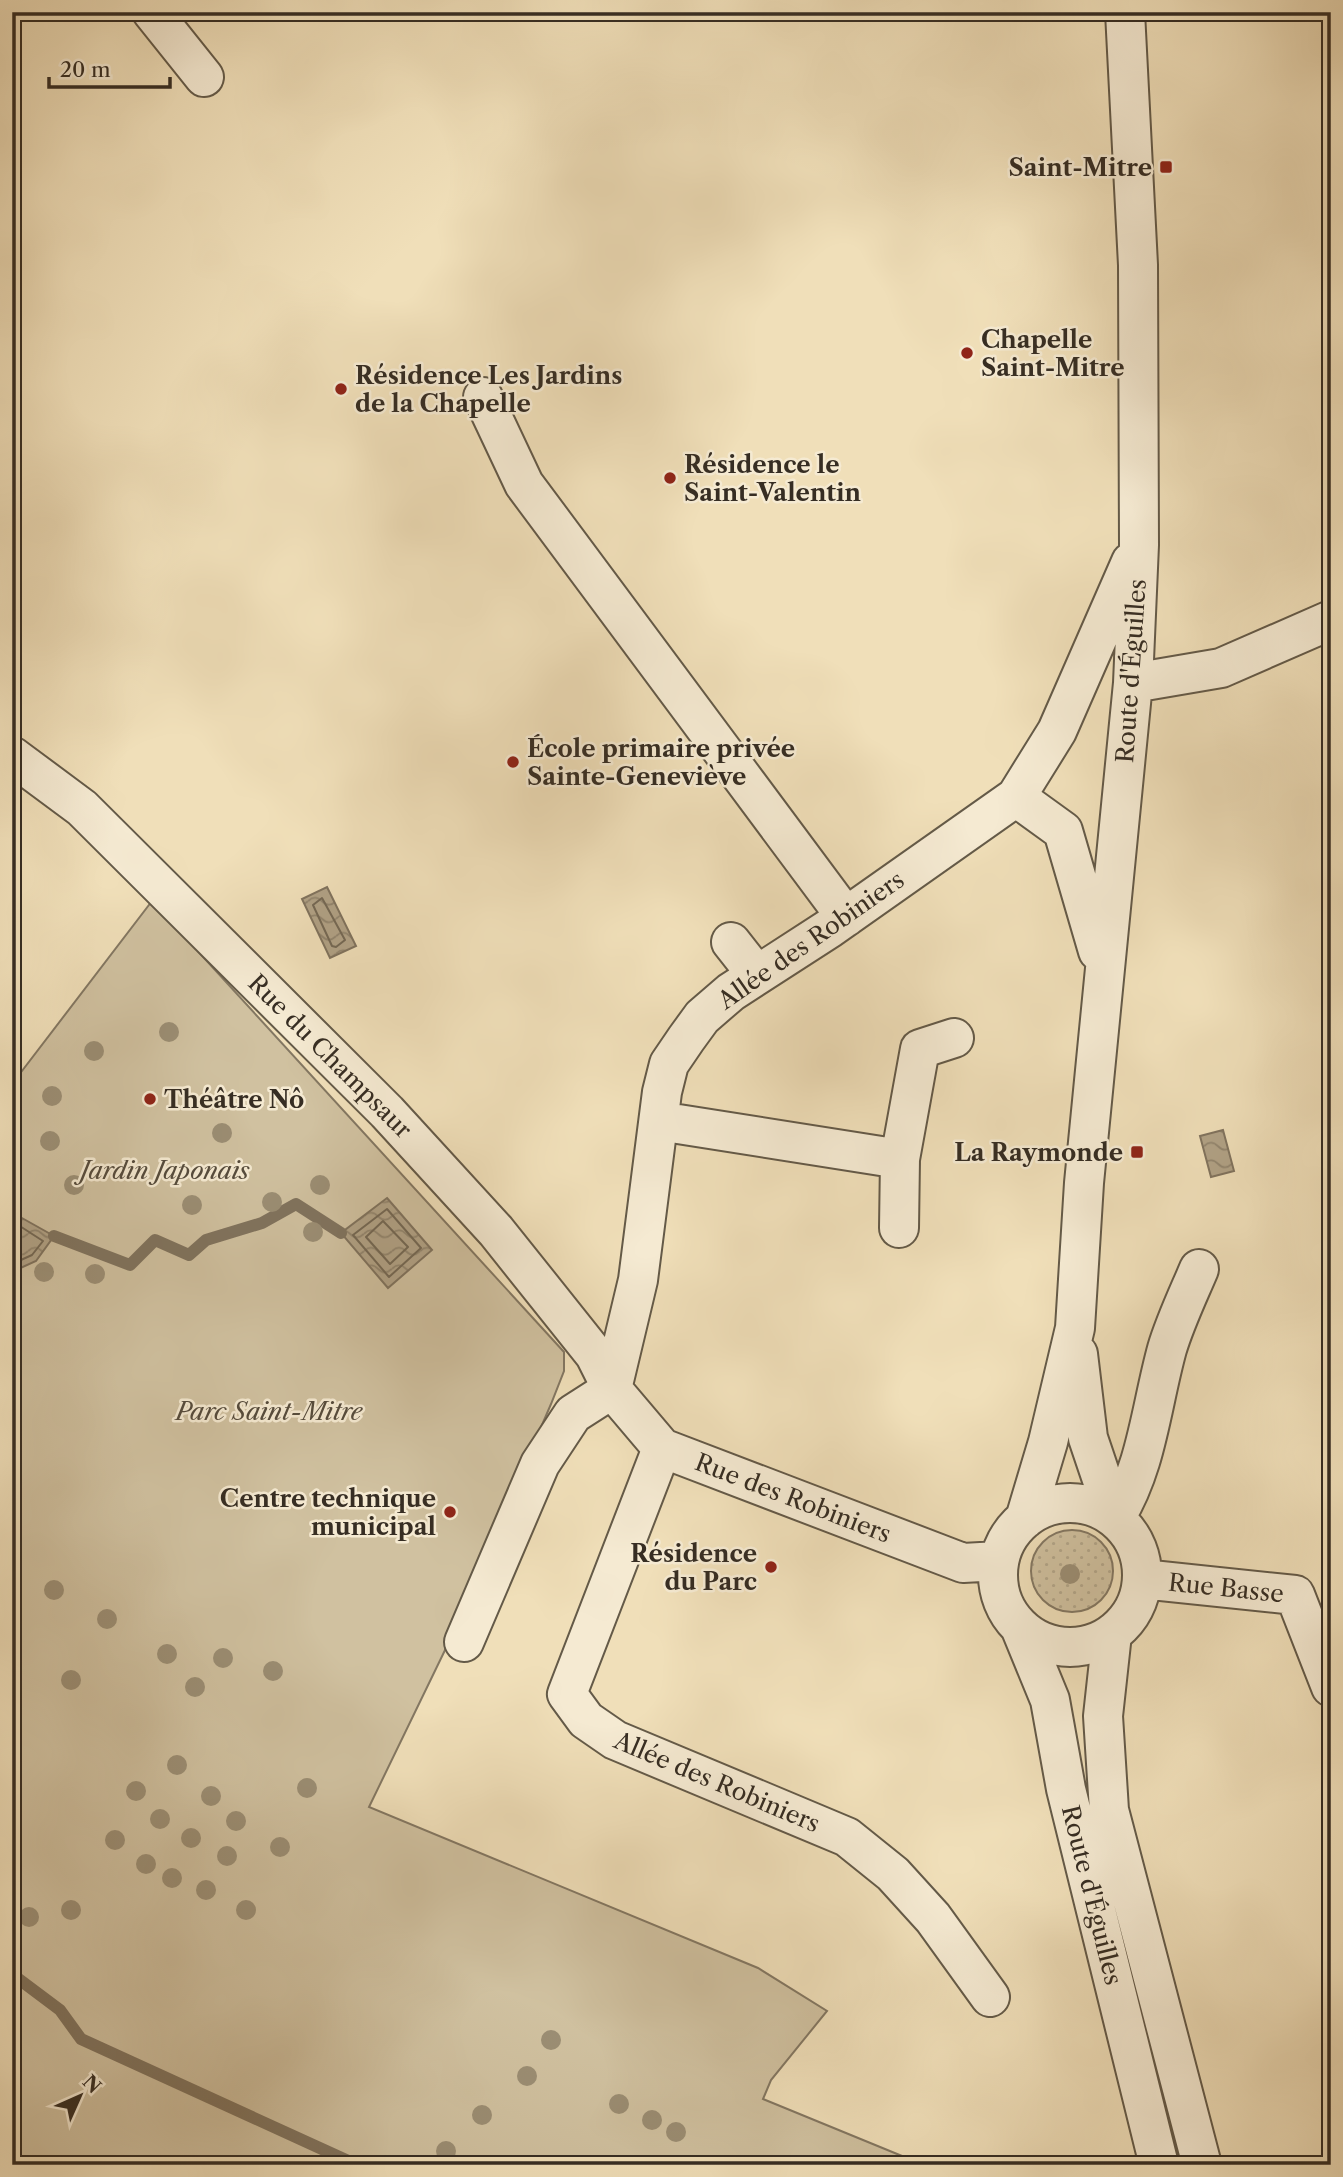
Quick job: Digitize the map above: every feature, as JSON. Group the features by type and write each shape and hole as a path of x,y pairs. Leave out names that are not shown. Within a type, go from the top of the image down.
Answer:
{"street":[{"path":"152,12 204,76"},
{"name":"Route d'Éguilles","path":"1025,1519 1048,1442 1075,1328 1084,1183 1133,683 1139,545 1138,265 1125,12"},
{"path":"483,397 524,484 846,917"},
{"name":"Allée des Robiniers","path":"612,1389 638,1280 669,1064 686,1038 712,1009 757,975 846,917 1016,797 1057,732 1139,545"},
{"path":"1133,683 1222,668 1331,620"},
{"name":"Rue du Champsaur","path":"12,756 82,808 387,1112 496,1231 595,1355 612,1389"},
{"path":"1016,797 1063,831 1105,978"},
{"path":"731,942 757,975"},
{"path":"899,1228 900,1159 920,1049 954,1038"},
{"path":"659,1121 900,1159"},
{"path":"1115,1518 1129,1496 1144,1449 1167,1348 1199,1269"},
{"name":"Route d'Éguilles","path":"1075,1328 1088,1438 1115,1518"},
{"path":"464,1642 562,1409 612,1389"},
{"name":"Rue des Robiniers","path":"612,1389 662,1448 962,1563 999,1561"},
{"name":"Allée des Robiniers","path":"662,1448 567,1694 586,1720 615,1740 847,1837 893,1874 933,1918 990,1997"},
{"path":"1070,1503 1093,1507 1115,1518 1130,1535 1140,1556 1142,1579 1138,1600 1128,1619 1112,1634 1090,1645 1065,1647 1041,1641 1020,1627 1008,1612 1001,1595 999,1561 1009,1536 1025,1519 1046,1507 1070,1503"},
{"name":"Rue Basse","path":"1142,1579 1295,1595 1331,1687"},
{"name":"Route d'Éguilles","path":"1020,1627 1050,1700 1066,1789 1159,2165"},
{"name":"Route d'Éguilles","path":"1112,1634 1103,1716 1109,1810 1202,2165"}],"green space":[{"name":"Parc Saint-Mitre","path":"152,901 564,1352 564,1371 551,1404 447,1646 369,1807 758,1968 827,2011 771,2080 763,2099 924,2165 12,2165 12,1084"},
{"path":"1064,1530 1080,1530 1095,1537 1106,1548 1113,1563 1110,1587 1101,1600 1080,1612 1064,1612 1049,1605 1038,1594 1031,1579 1031,1563 1038,1548 1049,1537"}],"water":[{"path":"327,887 356,946 330,958 302,899"},
{"path":"1223,1130 1234,1171 1211,1177 1200,1136"},
{"path":"387,1198 432,1250 388,1288 341,1233"},
{"path":"13,1213 54,1236 36,1261 14,1271"}],"waterway":[{"path":"54,1236 130,1265 155,1240 189,1255 206,1240 262,1223 296,1204 341,1233"},
{"path":"12,1974 60,2010 81,2039 357,2165"}],"place":[{"name":"Saint-Mitre","path":"1166,167"},
{"name":"Chapelle Saint-Mitre","path":"967,353"},
{"name":"Résidence Les Jardins de la Chapelle","path":"341,389"},
{"name":"Résidence le Saint-Valentin","path":"670,478"},
{"name":"École primaire privée Sainte-Geneviève","path":"513,762"},
{"name":"Théâtre Nô","path":"150,1099"},
{"name":"La Raymonde","path":"1137,1152"},
{"name":"Centre technique municipal","path":"450,1512"},
{"name":"Résidence du Parc","path":"771,1567"}],"park label":[{"name":"Jardin Japonais","path":"165,1170"}]}
